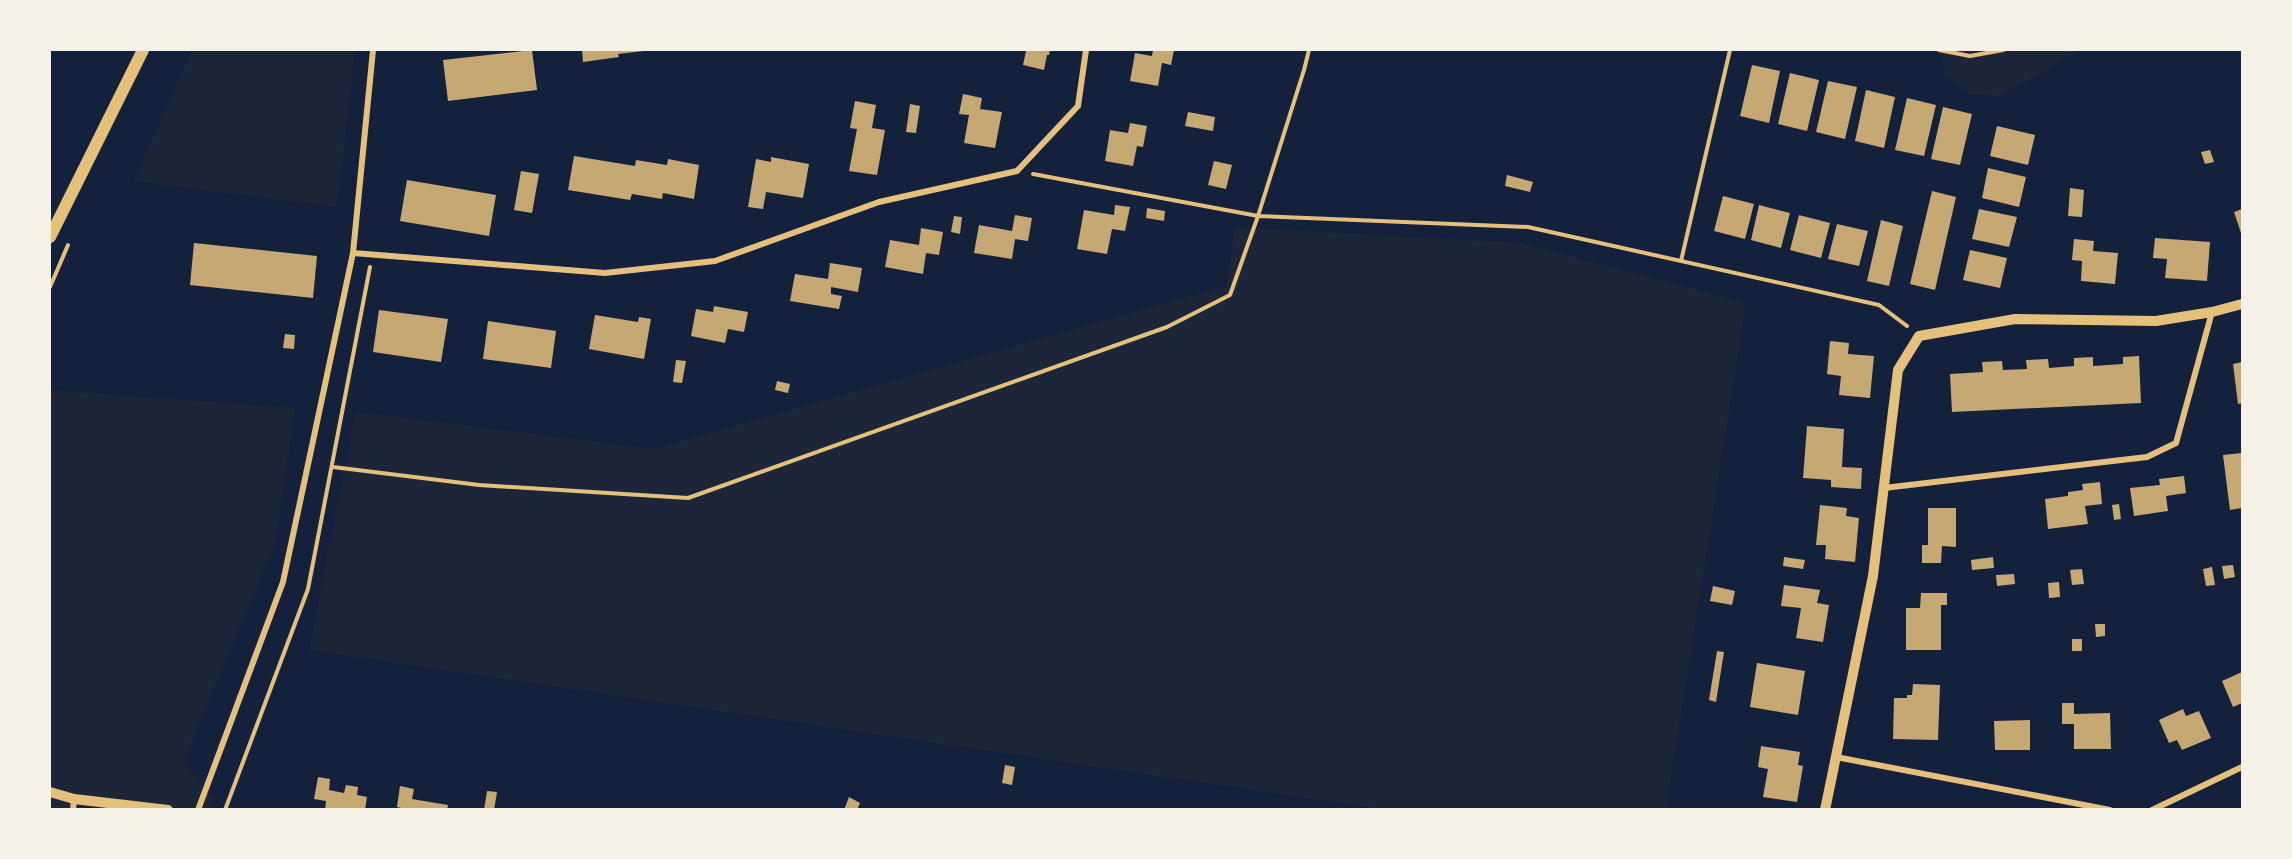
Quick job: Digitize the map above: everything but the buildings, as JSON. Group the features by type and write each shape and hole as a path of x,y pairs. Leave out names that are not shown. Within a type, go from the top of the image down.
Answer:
{"main road":[{"path":"50,237 143,50"}],"street":[{"path":"198,810 283,582 353,253 373,50"},
{"path":"353,253 605,273 715,261 879,202 1017,171 1078,106 1086,50"},
{"path":"1825,810 1873,576 1898,369 1919,336 2015,319 2156,321 2212,312 2242,304"},
{"path":"1883,488 2147,457 2176,443 2212,312"},
{"path":"1835,756 2110,810"},
{"path":"2152,810 2242,767"},
{"path":"50,792 74,805 168,810"}],"path":[{"path":"333,467 479,485 688,498 1167,327 1230,295 1258,216 1304,70 1308,50"},
{"path":"1681,261 1730,50"},
{"path":"1939,50 1970,56 2003,50"},
{"path":"1017,171 1258,216 1528,227 1879,305 1919,336"},
{"path":"225,810 308,589 373,254"}],"shaded area":[{"path":"192,50 355,50 337,207 134,181"},
{"path":"1940,50 2077,50 2001,96 1969,94 1944,75"},
{"path":"1235,227 1522,243 1746,303 1666,809 1381,809 309,650 356,412 654,449 1226,286"},
{"path":"50,390 295,408 275,544 183,762 214,799 212,809 50,809"}]}
